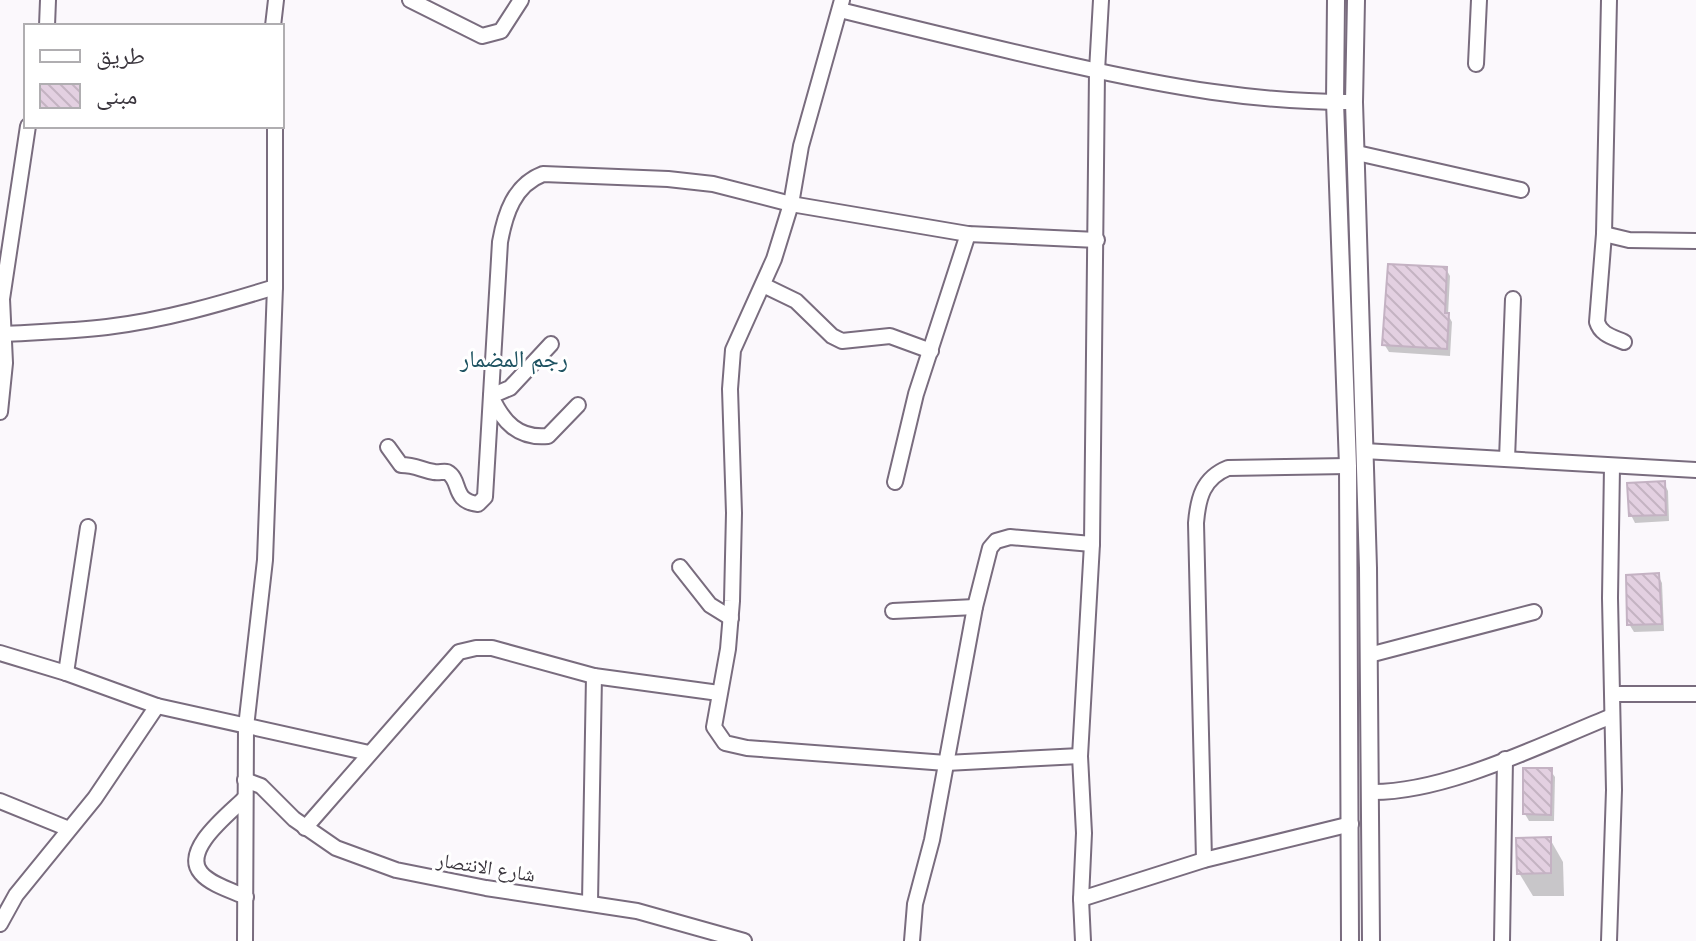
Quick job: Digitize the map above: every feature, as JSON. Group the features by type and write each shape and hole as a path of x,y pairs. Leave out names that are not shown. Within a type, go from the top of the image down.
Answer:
{"street":[{"path":"47,24 48,0"},
{"path":"273,24 276,0"},
{"path":"410,0 482,36 501,31 521,0"},
{"path":"1083,941 1084,833 1080,756 1092,544 1097,71 1101,0"},
{"path":"1336,0 1335,102 1348,466 1350,941"},
{"path":"1356,0 1354,102 1369,655 1371,941"},
{"path":"1476,64 1479,0"},
{"path":"1609,0 1604,234 1597,322 1599,330 1624,342"},
{"path":"1080,756 946,763 734,746 725,743 714,727 731,618 734,513 730,367 740,331 763,285 791,204 801,146 841,5 1097,71 1207,93 1354,102"},
{"path":"0,412 5,363 2,299 28,128"},
{"path":"245,941 246,727 265,560 275,287 275,128"},
{"path":"1357,153 1521,190"},
{"path":"388,447 401,465 417,465 433,472 450,474 461,497 468,503 478,504 485,497 504,221 517,195 533,178 543,174 668,179 745,190 791,204 968,234 1097,240"},
{"path":"895,482 916,394 968,234"},
{"path":"1604,234 1629,240 1696,241"},
{"path":"763,285 796,301 832,336 842,341 890,336 931,351"},
{"path":"3,334 145,321 191,312 275,287"},
{"path":"1507,459 1513,299"},
{"path":"491,396 510,388 551,344"},
{"path":"491,396 499,414 508,424 533,438 548,436 578,405"},
{"path":"1364,451 1696,470"},
{"path":"1204,860 1196,523 1203,486 1228,468 1348,466"},
{"path":"1609,941 1614,790 1610,598 1612,466"},
{"path":"66,673 88,527"},
{"path":"912,941 915,904 932,840 987,556 996,541 1010,537 1092,544"},
{"path":"680,567 710,605 731,618"},
{"path":"893,611 975,607"},
{"path":"1369,655 1534,612"},
{"path":"305,828 459,652 492,648 594,676 719,693"},
{"path":"0,653 157,706 369,753"},
{"path":"590,902 594,676"},
{"path":"1613,694 1696,694"},
{"path":"0,924 16,895 95,798 157,706"},
{"path":"1371,792 1417,787 1468,773 1612,716"},
{"path":"1502,941 1505,759"},
{"name":"شارع الانتصار","path":"245,780 261,786 305,828 336,848 424,877 637,911 744,941"},
{"path":"245,798 205,838 196,857 197,865 206,877 246,897"},
{"path":"0,801 69,829"},
{"path":"1081,899 1204,860 1351,824"},
{"path":"0,900 16,895"}],"building":[{"path":"1388,264 1447,267 1447,349 1382,345"},
{"path":"1665,481 1666,515 1629,516 1627,483"},
{"path":"1659,573 1662,624 1627,625 1626,575"},
{"path":"1523,768 1552,768 1551,815 1523,814"},
{"path":"1551,837 1551,873 1517,874 1516,838"}],"district":[{"name":"رجم المضمار","path":"514,359"}]}
